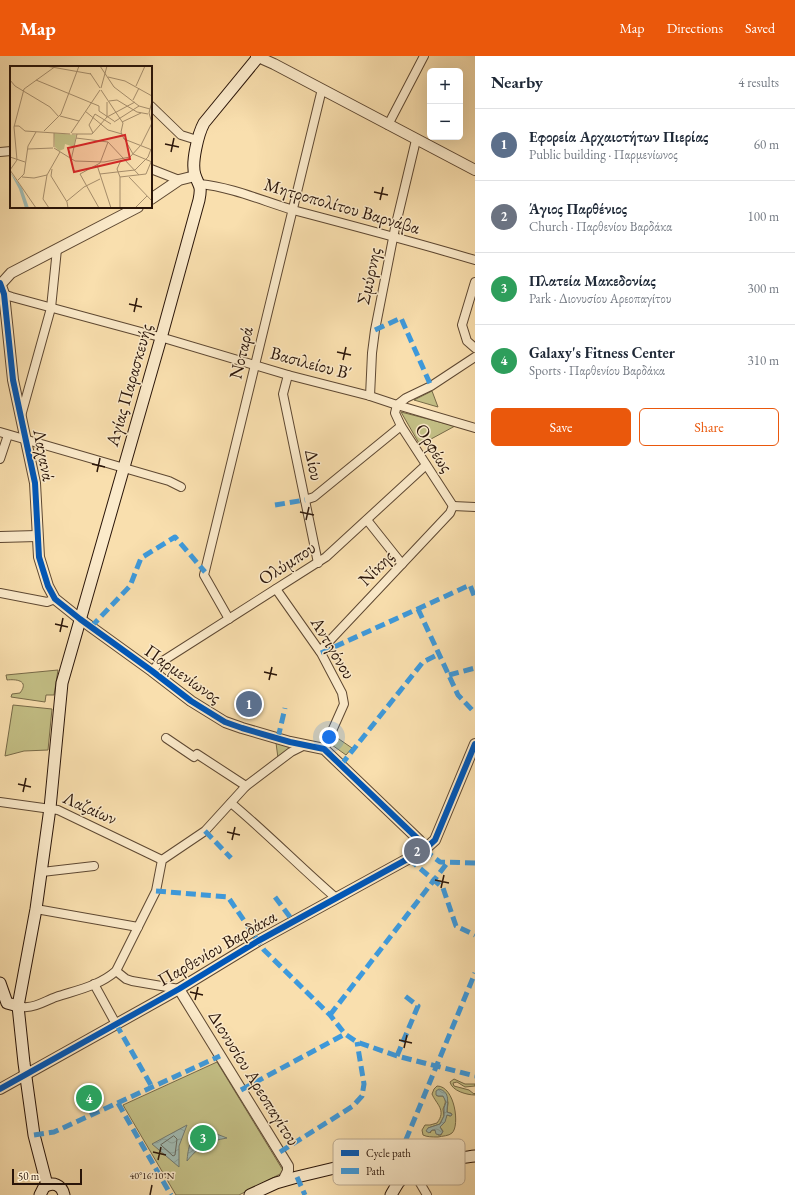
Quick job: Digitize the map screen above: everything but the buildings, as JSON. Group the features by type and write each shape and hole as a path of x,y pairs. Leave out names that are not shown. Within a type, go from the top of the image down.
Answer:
{"main road":[{"name":"Αγίας Παρασκευής","path":"9,1004 36,909 50,808 62,683 199,200 194,168 197,140 204,123 258,56"},
{"path":"0,983 9,1004 26,1075 34,1135 47,1185"},
{"path":"465,1157 475,1156"},
{"path":"250,1195 283,1181 333,1168"},
{"path":"40,1195 42,1189 50,1184 58,1185 63,1191 64,1195"},
{"path":"391,1195 398,1185"}],"street":[{"path":"258,56 475,170"},
{"path":"388,125 424,56"},
{"name":"Νοταρά","path":"229,619 204,575 322,89"},
{"path":"152,107 181,135 197,140"},
{"name":"Σμύρνης","path":"370,396 374,330 416,140"},
{"path":"0,152 10,151"},
{"path":"152,169 179,180 197,180"},
{"path":"152,198 179,180"},
{"name":"Μητροπολίτου Βαρνάβα","path":"197,180 292,209 394,236 475,260"},
{"path":"1,289 11,273 136,208"},
{"path":"21,416 51,308 57,249"},
{"path":"475,282 462,325 467,341 475,348"},
{"name":"Βασιλείου Β΄","path":"1,289 51,308 288,375 370,396 475,428"},
{"name":"Λαχανά","path":"1,289 13,380 35,483 39,557 42,570 55,599 80,619"},
{"path":"397,405 406,398 431,386 475,357"},
{"name":"Δίου","path":"288,375 283,394 318,563"},
{"name":"Ορφέως","path":"397,405 395,413 401,426 454,506"},
{"path":"305,500 314,497 401,426"},
{"path":"0,459 4,434 169,481 181,487"},
{"name":"Ολύμπου","path":"152,671 158,664 326,557 426,465"},
{"path":"454,506 475,507"},
{"name":"Νίκης","path":"320,651 450,513 454,506"},
{"path":"366,520 402,564"},
{"path":"0,537 38,536"},
{"name":"Αντιγόνου","path":"276,589 320,651 342,693 344,704 324,749"},
{"path":"0,593 46,602 55,599"},
{"name":"Παρμενίωνος","path":"80,619 192,701 225,722 242,728 324,749"},
{"path":"166,738 194,758 197,754 246,786"},
{"path":"324,749 419,840 424,850 435,840 475,744"},
{"path":"9,1004 26,1008 34,1006 109,978 116,972 156,892 162,860 205,831 246,786 291,752 305,745"},
{"name":"Λαζαίων","path":"0,802 58,810 162,860"},
{"path":"231,803 336,898"},
{"name":"Παρθενίου Βαρδάκα","path":"0,1089 179,989 258,940 424,850"},
{"path":"42,872 94,866"},
{"path":"36,909 138,927"},
{"path":"116,972 132,981 179,989"},
{"path":"94,984 116,1024"},
{"name":"Διονυσίου Αρεοπαγίτου","path":"179,989 288,1166 286,1177 283,1181"},
{"path":"422,1185 427,1195"}],"shaded area":[{"path":"432,391 438,407 414,400"},
{"path":"401,412 455,426 420,445"},
{"path":"58,670 54,695 46,695 45,702 11,697 12,694 20,693 23,689 23,685 17,680 7,680 6,675"},
{"path":"13,705 52,709 48,750 24,751 5,756"},
{"path":"336,737 352,748 346,755 332,745"},
{"path":"276,743 292,747 278,758"},
{"path":"217,1062 284,1172 239,1195 176,1195 123,1105"},
{"path":"454,1079 465,1084 475,1084 475,1086 465,1087 457,1082 453,1083 454,1086 469,1090 474,1094 475,1093 475,1095 464,1093 454,1088 450,1082"},
{"path":"437,1086 448,1092 452,1099 456,1115 456,1123 451,1134 438,1137 428,1137 423,1135 422,1130 425,1125 437,1123 441,1114 440,1107 432,1094","holes":["446,1094 448,1103 447,1111 452,1115 447,1115 440,1127 443,1131 441,1135 438,1135 435,1130 432,1130 430,1133 428,1128 440,1124 444,1116 443,1109 445,1099 443,1096 436,1095"]}],"water":[{"path":"439,1089 443,1090 447,1095 447,1112 452,1114 451,1116 447,1115 445,1122 440,1127 443,1132 440,1135 436,1134 435,1130 432,1130 429,1133 426,1131 428,1128 440,1124 444,1116 446,1102 443,1096 436,1095 436,1091"},
{"path":"187,1125 179,1146 179,1167 152,1144"},
{"path":"199,1133 214,1133 227,1138 204,1145 187,1161 189,1147 193,1139"}],"marked path":[{"path":"375,330 401,318 431,386"},
{"path":"275,505 305,500"},
{"path":"91,627 130,586 141,558 175,537 205,572"},
{"path":"321,653 470,585 475,598"},
{"path":"418,609 458,695 475,713"},
{"path":"341,765 423,662 439,654"},
{"path":"449,675 475,668"},
{"path":"278,738 285,708"},
{"path":"205,831 231,858"},
{"path":"424,850 440,862 475,863"},
{"path":"409,859 443,888 456,926 475,935"},
{"path":"330,1015 448,862"},
{"path":"156,891 228,897 264,950 330,1015 345,1034 357,1042 397,1056 475,1076"},
{"path":"275,897 293,921"},
{"path":"406,1139 475,973"},
{"path":"397,1056 418,1006 405,996"},
{"path":"116,1024 152,1087"},
{"path":"241,1090 345,1034"},
{"path":"280,1152 353,1106 362,1096 364,1084 357,1042"},
{"path":"34,1135 54,1132 220,1056"},
{"path":"118,1103 171,1195"},
{"path":"297,1177 305,1195"}],"cycle path":[{"path":"0,283 4,294 13,380 35,483 39,557 48,586 55,599 191,701 225,722 290,742 324,749 419,840 424,850"},
{"path":"0,1089 179,989 258,941 424,850 435,840 475,744"}],"place":[{"name":"Εφορεία Αρχαιοτήτων Πιερίας","path":"249,704"},
{"name":"Άγιος Παρθένιος","path":"417,851"},
{"name":"Galaxy's Fitness Center","path":"89,1098"},
{"name":"Πλατεία Μακεδονίας","path":"203,1138"}]}
